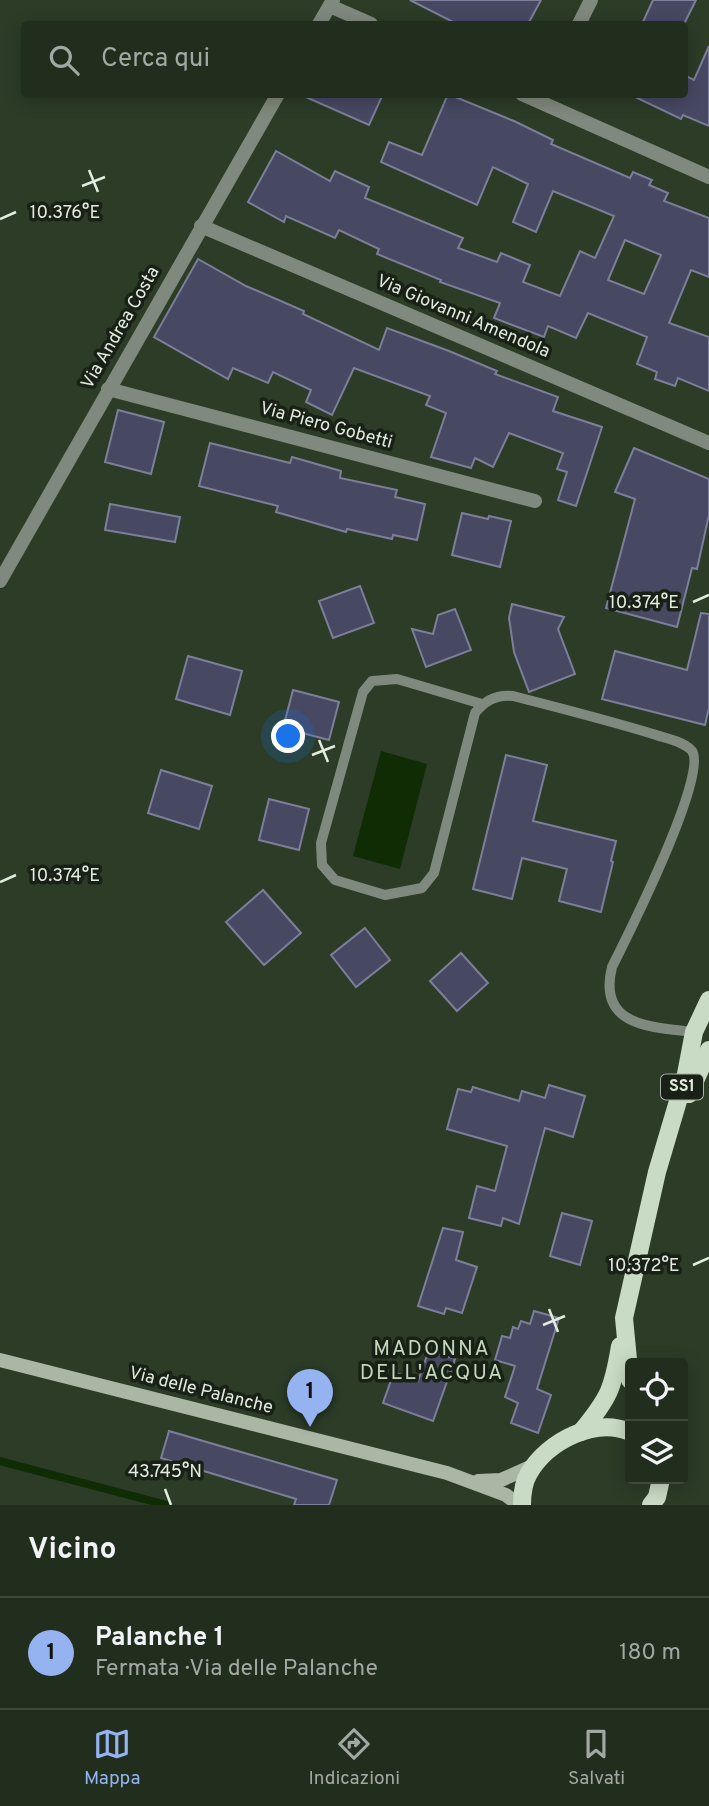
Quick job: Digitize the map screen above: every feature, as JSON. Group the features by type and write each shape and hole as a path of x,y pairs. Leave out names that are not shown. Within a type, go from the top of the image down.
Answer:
{"main road":[{"path":"697,1026 709,991"},
{"name":"SS1","path":"624,1318 662,1155 697,1026 709,1000"},
{"name":"SS1","path":"662,1155 709,1050"},
{"path":"624,1318 628,1358"},
{"path":"582,1432 604,1404 611,1389 624,1318"},
{"name":"Via delle Palanche","path":"0,1360 473,1481 506,1495 521,1505"},
{"path":"521,1505 529,1473 549,1451 582,1432 612,1427 625,1431"},
{"name":"Via delle Palanche","path":"473,1481 501,1480 536,1464"},
{"path":"650,1505 657,1497 660,1484"}],"street":[{"path":"580,21 591,0"},
{"path":"321,21 332,3 365,21"},
{"name":"Via Andrea Costa","path":"0,581 276,98"},
{"path":"543,99 709,177"},
{"name":"Via Giovanni Amendola","path":"201,226 709,443"},
{"name":"Via Piero Gobetti","path":"108,389 535,500"}],"lane":[{"path":"482,704 397,679 372,681 363,692 321,843 322,865 335,880 385,895 422,888 434,873 475,713 482,704 503,695 606,720 672,740 693,751 696,759 696,779 686,810 612,968 608,982 615,1008 626,1018 643,1025 697,1026"}],"shaded area":[{"path":"381,751 427,764 400,869 353,856"}],"building":[{"path":"410,0 541,0 530,21 451,21"},
{"path":"653,0 696,0 686,21 643,21"},
{"path":"709,46 709,126 683,115 681,119 637,98 688,98 688,77 694,80"},
{"path":"308,98 381,98 369,125"},
{"path":"446,98 458,98 514,121 553,140 551,144 630,178 633,172 652,180 649,185 668,193 664,201 709,218 709,277 691,270 669,323 709,337 709,391 678,378 675,386 655,379 657,372 637,364 647,337 588,313 576,338 548,326 544,337 494,318 500,303 440,282 441,280 377,254 379,249 339,230 335,238 286,216 284,222 248,202 276,151 330,181 335,171 369,187 365,198 463,238 458,248 497,262 501,253 530,265 523,282 560,296 580,251 595,258 614,216 553,191 536,232 513,222 528,184 493,167 477,205 381,162 389,142 422,155","holes":["625,240 661,255 644,294 608,280"]},
{"path":"198,259 246,286 304,311 303,314 379,350 387,328 497,371 495,374 558,397 553,411 602,427 576,506 558,500 567,472 557,469 563,453 509,433 493,467 475,458 471,468 431,457 446,413 426,405 430,396 354,368 332,415 306,402 311,390 273,372 268,383 233,368 228,379 154,337"},
{"path":"118,410 164,422 151,474 105,462"},
{"path":"210,443 290,463 292,457 341,471 340,478 397,490 395,497 425,504 417,540 393,535 392,539 347,529 346,532 276,512 278,506 199,486"},
{"path":"634,448 709,479 709,515 697,569 692,568 677,627 606,608 635,499 615,492"},
{"path":"110,504 180,517 175,542 105,530"},
{"path":"462,513 511,521 500,567 452,555"},
{"path":"360,586 374,623 333,638 319,601"},
{"path":"512,604 564,617 558,629 575,674 529,692 514,652 509,618"},
{"path":"455,609 471,650 426,667 412,629 433,634 438,615"},
{"path":"701,613 709,614 709,708 705,725 602,699 615,651 687,670"},
{"path":"188,656 242,671 230,715 176,699"},
{"path":"293,690 339,702 329,740 283,728"},
{"path":"506,755 547,765 533,821 616,841 601,912 559,901 567,869 522,858 512,899 473,889"},
{"path":"161,770 212,786 199,829 148,813"},
{"path":"269,799 309,809 299,850 259,840"},
{"path":"263,890 301,933 264,965 226,922"},
{"path":"365,928 390,960 356,987 331,955"},
{"path":"461,953 488,983 457,1011 430,981"},
{"path":"549,1085 585,1096 573,1137 545,1128 519,1224 503,1218 501,1226 469,1218 477,1186 495,1191 507,1146 447,1129 458,1089 471,1092 473,1087 519,1101 522,1091 545,1098"},
{"path":"562,1213 592,1221 580,1265 550,1256"},
{"path":"443,1228 463,1232 456,1260 477,1267 462,1313 446,1308 444,1314 418,1306"},
{"path":"534,1311 559,1318 537,1389 551,1395 538,1433 511,1423 518,1403 505,1397 515,1366 495,1360 502,1336 510,1338 513,1327 518,1329 521,1321 530,1324"},
{"path":"429,1350 455,1359 433,1421 383,1403 394,1372 418,1381"},
{"path":"169,1431 337,1480 329,1505 294,1505 296,1499 161,1458"}],"waterway":[{"path":"0,1461 167,1505"}],"place":[{"name":"Palanche 1","path":"310,1427"}],"district":[{"name":"MADONNA DELL'ACQUA","path":"432,1361"}]}
